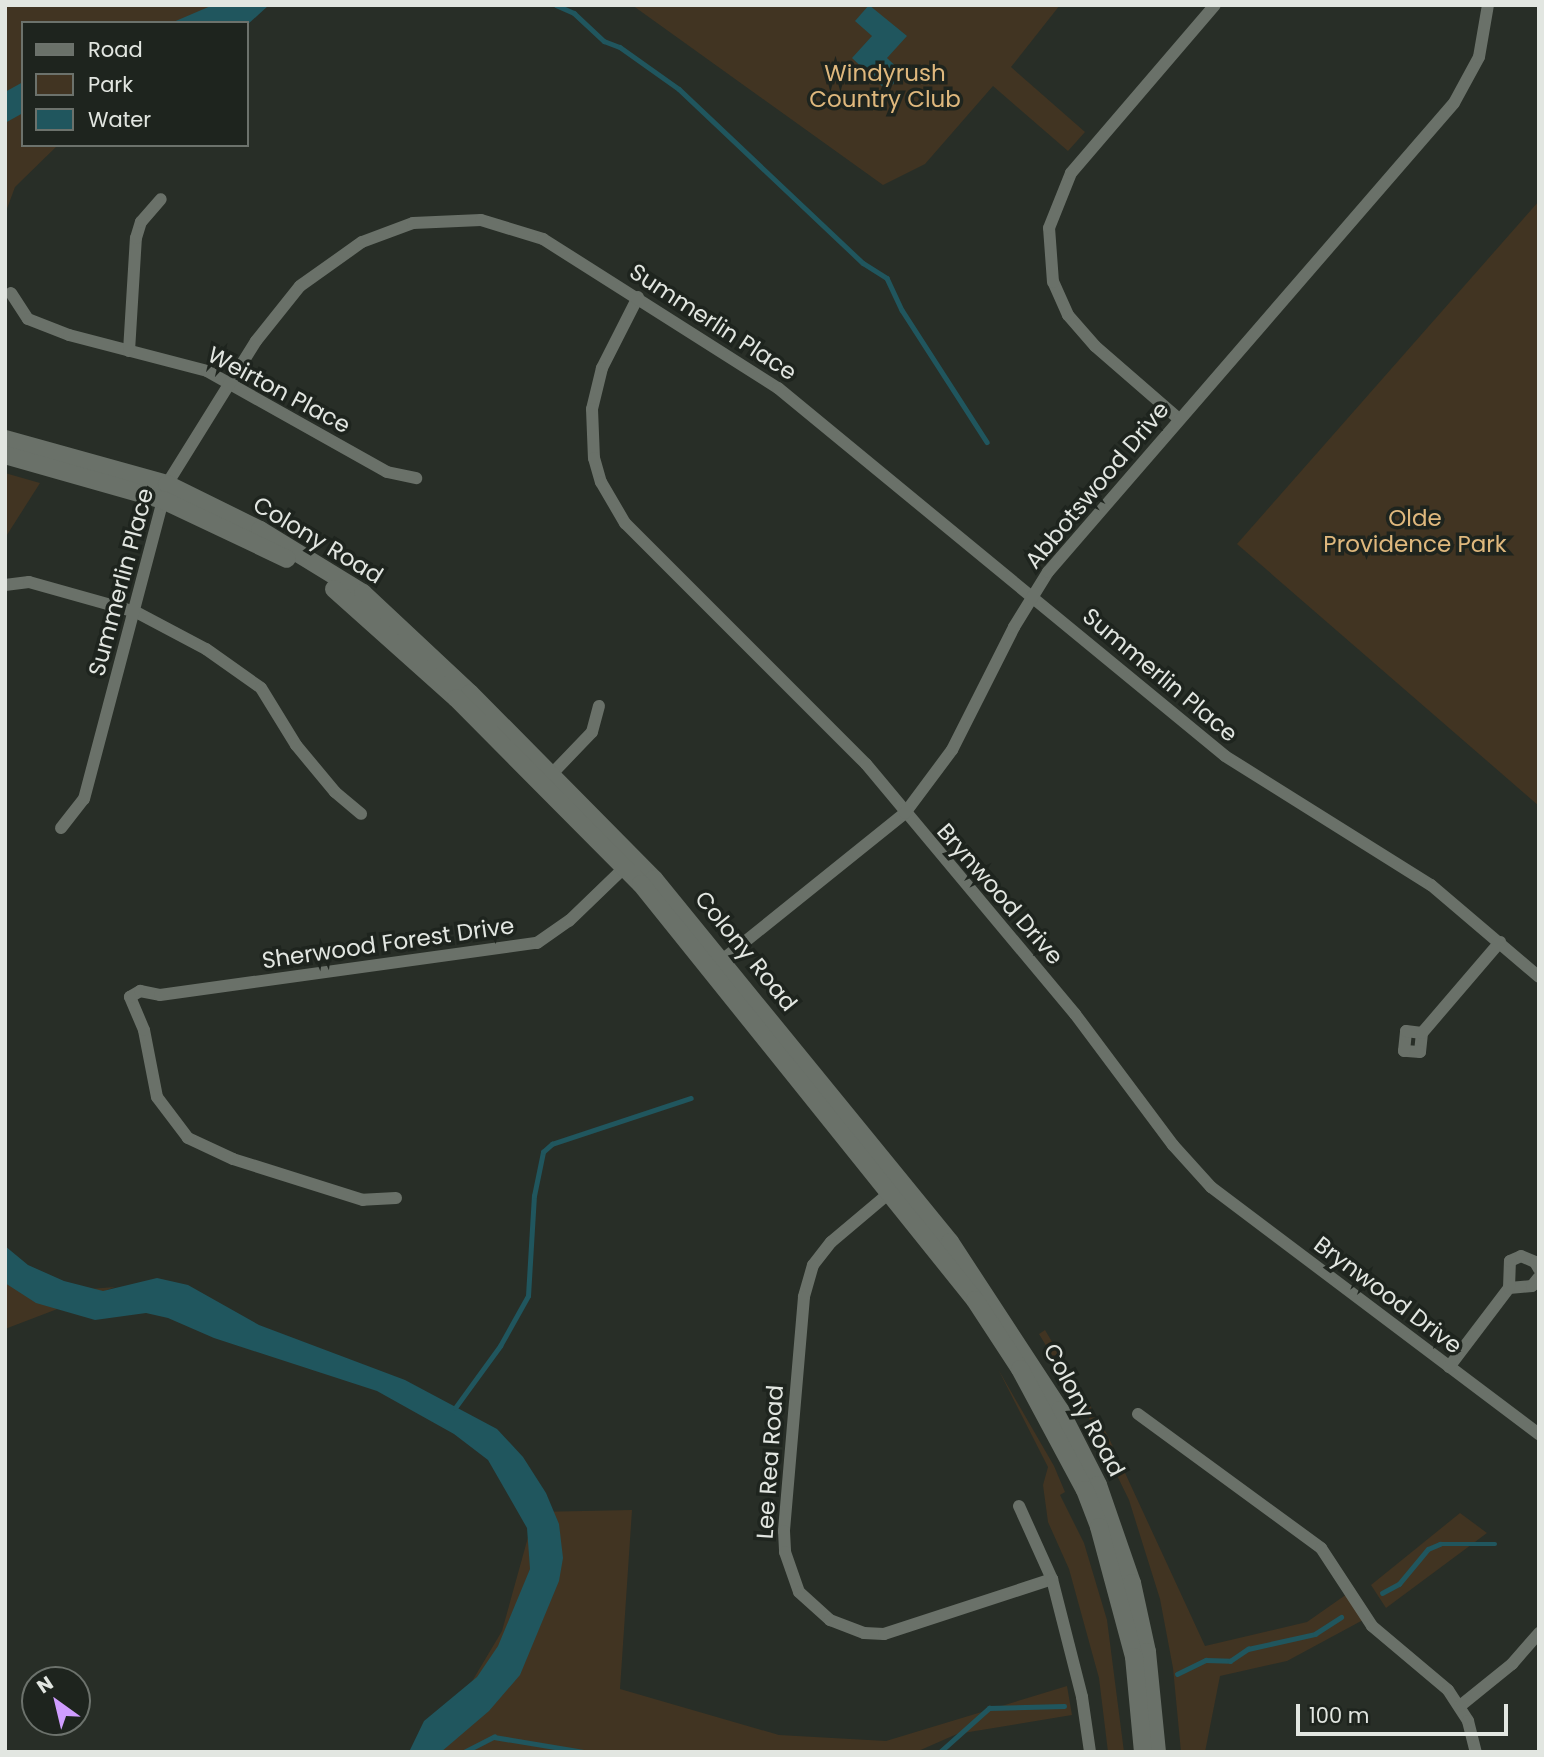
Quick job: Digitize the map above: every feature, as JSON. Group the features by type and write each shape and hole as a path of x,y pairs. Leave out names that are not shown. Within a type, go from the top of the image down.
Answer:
{"main road":[{"name":"Colony Road","path":"5,439 165,492 260,530 363,593 629,864 717,964 897,1187 989,1294 1053,1414 1098,1485 1132,1583 1147,1652 1157,1752"},
{"name":"Colony Road","path":"5,455 165,492"},
{"name":"Colony Road","path":"1053,1414 1084,1490 1118,1588 1133,1657 1143,1752"}],"street":[{"path":"1180,419 1095,346 1068,315 1051,272 1049,228 1054,205 1071,173 1215,5"},
{"name":"Abbotswood Drive","path":"717,964 905,813 952,750 1032,596 1180,419 1454,103 1479,57 1488,5"},
{"path":"129,351 136,238 141,222 161,199"},
{"name":"Summerlin Place","path":"61,828 84,799 136,612 165,492 256,341 300,286 362,242 413,223 468,219 506,225 543,239 638,297 807,410 1246,772 1400,864 1539,976"},
{"name":"Weirton Place","path":"12,293 28,319 129,351 207,371 229,386 387,472 416,478"},
{"name":"Brynwood Drive","path":"638,297 601,368 592,409 594,458 611,503 633,532 827,722 1075,1014 1191,1167 1229,1202 1539,1434"},
{"path":"5,585 29,582 136,612 206,649 261,688 296,745 335,792 361,814"},
{"path":"546,780 592,732 599,706"},
{"name":"Sherwood Forest Drive","path":"396,1198 363,1200 233,1159 188,1138 157,1097 144,1030 131,1007 130,998 140,991 173,993 537,943 560,929 629,864"},
{"path":"1422,1033 1500,942"},
{"name":"Lee Rea Road","path":"897,1187 831,1242 813,1265 804,1297 784,1531 785,1552 799,1592 830,1620 864,1633 884,1634 1052,1579"},
{"path":"1449,1367 1509,1288 1510,1261 1521,1256 1535,1262 1539,1269"},
{"path":"1509,1288 1532,1286 1539,1277"},
{"path":"1138,1414 1321,1548 1372,1626 1432,1674 1460,1706 1476,1752"},
{"path":"1019,1506 1044,1552 1052,1579 1082,1697 1090,1752"},
{"path":"1460,1706 1512,1664 1539,1633"}],"green space":[{"path":"5,5 217,5 189,21 21,21 21,147 56,147 15,187 5,214"},
{"name":"Windyrush Country Club","path":"632,5 1060,5 1011,67 1085,132 1068,151 993,86 925,164 883,185"},
{"name":"Olde Providence Park","path":"1539,201 1539,806 1237,544"},
{"path":"5,473 40,483 5,538"},
{"path":"5,1259 52,1292 115,1287 5,1329"},
{"path":"1045,1330 1108,1436 1205,1646 1307,1622 1347,1594 1363,1620 1287,1661 1220,1676 1205,1752 1181,1752 1173,1668 1160,1599 1129,1500 1086,1412 1039,1334"},
{"path":"998,1369 1054,1466 1065,1492 1060,1495 1084,1543 1107,1620 1124,1752 1108,1752 1099,1678 1069,1569 1048,1522 1043,1485 1048,1467"},
{"path":"632,1510 620,1689 779,1735 886,1741 1067,1686 1072,1715 957,1734 916,1752 430,1752 502,1631 535,1512"},
{"path":"1460,1513 1487,1533 1386,1608 1371,1585"}],"water":[{"path":"213,5 269,5 248,24 248,21 176,21"},
{"path":"869,5 907,36 887,58 903,73 887,91 852,58 872,36 855,21"},
{"path":"21,83 21,114 5,123 5,92"},
{"path":"5,1246 28,1265 64,1281 103,1291 157,1278 188,1285 259,1325 405,1380 497,1429 523,1457 546,1493 559,1524 563,1558 559,1581 520,1675 489,1711 441,1752 409,1752 424,1721 477,1677 498,1646 530,1569 527,1528 488,1460 454,1434 377,1391 214,1338 168,1318 146,1313 95,1320 36,1303 5,1283"}],"waterway":[{"path":"556,5 574,13 604,41 620,47 679,89 863,263 887,278 902,310 987,442"},
{"path":"455,1408 500,1346 528,1296 534,1196 543,1152 552,1144 691,1098"},
{"path":"1382,1593 1399,1584 1428,1549 1440,1544 1495,1544"},
{"path":"1177,1674 1206,1660 1230,1661 1248,1649 1315,1634 1341,1617"},
{"path":"940,1752 989,1708 1064,1706"},
{"path":"464,1752 494,1737 585,1752"}]}
